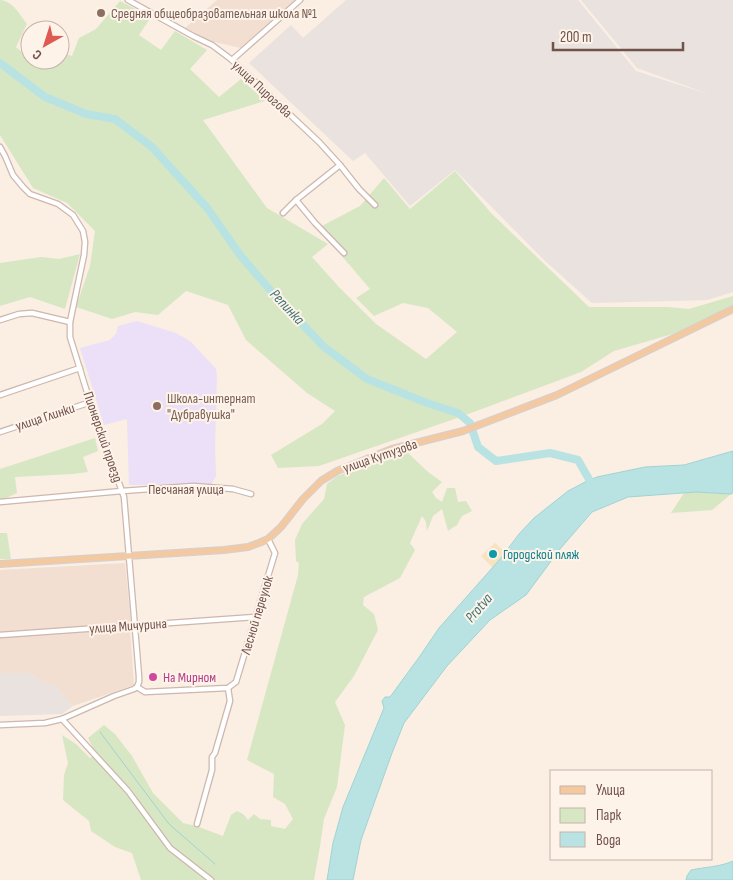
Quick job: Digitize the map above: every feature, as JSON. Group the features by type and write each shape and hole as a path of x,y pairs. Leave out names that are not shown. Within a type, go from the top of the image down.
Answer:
{"main road":[{"name":"улица Кутузова","path":"0,564 248,547 268,539 281,527 303,499 321,481 337,471 392,450 480,425 557,395 733,310"}],"street":[{"name":"улица Пирогова","path":"128,0 212,45 232,60 319,142 375,205"},
{"path":"232,60 299,0"},
{"name":"Пионерский проезд","path":"0,147 13,175 23,187 30,194 58,204 73,215 83,231 85,242 84,255 70,322 70,337 126,507 140,676 137,686"},
{"path":"283,213 296,200 340,165"},
{"path":"296,200 344,253"},
{"path":"0,320 19,314 32,313 70,322"},
{"path":"0,395 80,368"},
{"name":"улица Глинки","path":"0,432 91,402"},
{"name":"Песчаная улица","path":"0,502 193,486 233,489 251,494"},
{"name":"Лесной переулок","path":"197,824 212,770 212,757 215,753 230,701 228,688 236,682 275,554 268,539"},
{"name":"улица Мичурина","path":"0,635 255,617"},
{"path":"0,725 45,723 130,691 137,686 145,692 228,688"},
{"path":"62,718 128,791 170,848 211,880"}],"shaded area":[{"path":"217,0 295,0 241,48 214,42 185,28"},
{"path":"346,0 578,0 636,71 711,95 637,68 581,0 733,0 733,292 707,300 592,303 543,259 455,170 410,206 365,153 353,161 249,63 291,25 303,38"},
{"name":"Школа-интернат \"Дубравушка\"","path":"137,321 176,333 191,342 216,369 216,476 211,485 129,485 127,419 104,425 80,348 110,340 116,334 118,326"},
{"path":"125,563 131,623 0,633 0,570"},
{"path":"130,629 134,685 73,706 54,685 43,682 30,673 0,673 0,637"},
{"path":"0,673 30,673 43,682 54,685 73,706 62,714 0,716"}],"green space":[{"path":"0,0 9,3 24,20 20,20 20,39 16,47 20,50 20,70 70,70 70,55 72,56 79,38 96,29 120,1 151,17 139,35 161,50 175,31 207,50 190,69 219,97 241,79 265,101 203,120 267,208 328,244 312,257 338,286 376,324 426,359 457,332 428,308 403,303 374,316 356,298 370,289 318,228 360,206 384,178 410,209 455,171 491,213 589,307 668,307 689,309 733,296 733,306 676,333 614,351 581,372 463,416 319,466 278,468 271,455 322,424 335,411 307,393 246,340 228,305 186,291 158,315 135,312 112,319 76,307 90,266 95,231 67,203 33,188 0,135"},
{"path":"80,254 65,309 30,297 0,306 0,263 41,257 59,259"},
{"path":"95,438 98,451 83,457 88,472 15,477 17,493 0,501 0,469"},
{"path":"406,451 428,472 442,482 432,492 436,498 442,502 447,488 455,488 458,502 466,501 472,511 462,516 457,525 448,531 442,509 433,516 427,531 426,522 422,516 410,543 415,550 400,578 364,597 363,605 374,614 378,630 354,676 335,702 345,725 337,787 324,819 314,880 141,880 132,853 115,847 91,831 89,821 63,800 64,775 68,763 62,735 76,744 90,758 96,754 88,738 104,725 115,734 132,756 153,793 183,823 223,836 231,815 237,811 248,820 254,814 260,819 271,820 271,826 285,829 293,819 285,804 273,797 274,774 247,760 298,575 299,563 296,561 295,540 302,524 324,499 327,484 337,476"},
{"path":"684,493 731,494 712,510 671,513"},
{"path":"0,533 7,533 11,559 0,559"}],"sand":[{"name":"Городской пляж","path":"495,543 505,552 493,568 481,556"}],"water":[{"name":"Protva","path":"733,451 733,493 731,494 696,492 628,497 592,512 560,549 526,595 490,620 447,666 404,723 361,840 353,880 327,880 333,843 343,807 384,708 382,701 385,697 390,697 439,628 534,518 568,491 597,477 645,467 684,465"},
{"path":"733,861 733,880 686,880 691,870 718,866"}],"waterway":[{"name":"Репинка","path":"0,63 45,97 86,114 115,119 152,147 208,209 240,255 271,291 323,346 367,379 458,413 470,423 478,447 496,461 550,453 578,460 594,488"},
{"path":"100,732 169,824 215,864"}],"place":[{"name":"Средняя общеобразовательная школа №1","path":"101,13"},
{"name":"Школа-интернат \"Дубравушка\"","path":"157,406"},
{"name":"Городской пляж","path":"493,554"},
{"name":"На Мирном","path":"153,677"}]}
